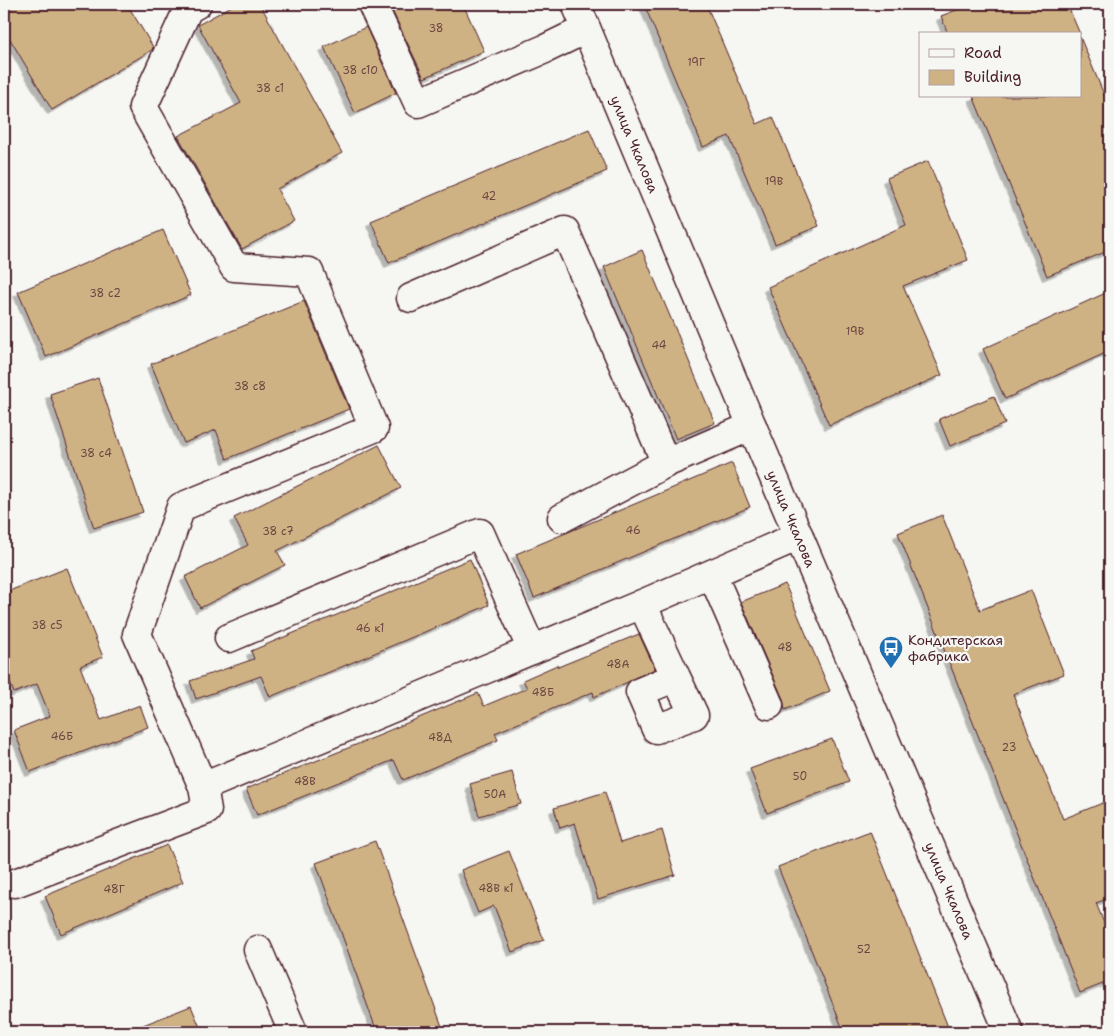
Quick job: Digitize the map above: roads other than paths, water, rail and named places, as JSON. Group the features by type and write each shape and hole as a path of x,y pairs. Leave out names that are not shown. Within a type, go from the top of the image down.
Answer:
{"street":[{"path":"15,883 207,810 203,787 137,634 181,507 374,428 309,272 234,267 143,107 188,9 197,4"},
{"path":"372,4 418,103 545,49 586,29"},
{"name":"улица Чкалова","path":"576,4 752,426 1009,1032"},
{"path":"410,298 565,231 666,463"},
{"path":"562,518 666,463 752,426"},
{"path":"230,638 480,533 532,650"},
{"path":"203,787 642,604 799,536"},
{"path":"712,574 769,705"},
{"path":"642,604 676,677"},
{"path":"258,950 293,1032"}],"place":[{"name":"Кондитерская фабрика","path":"891,669"}]}
